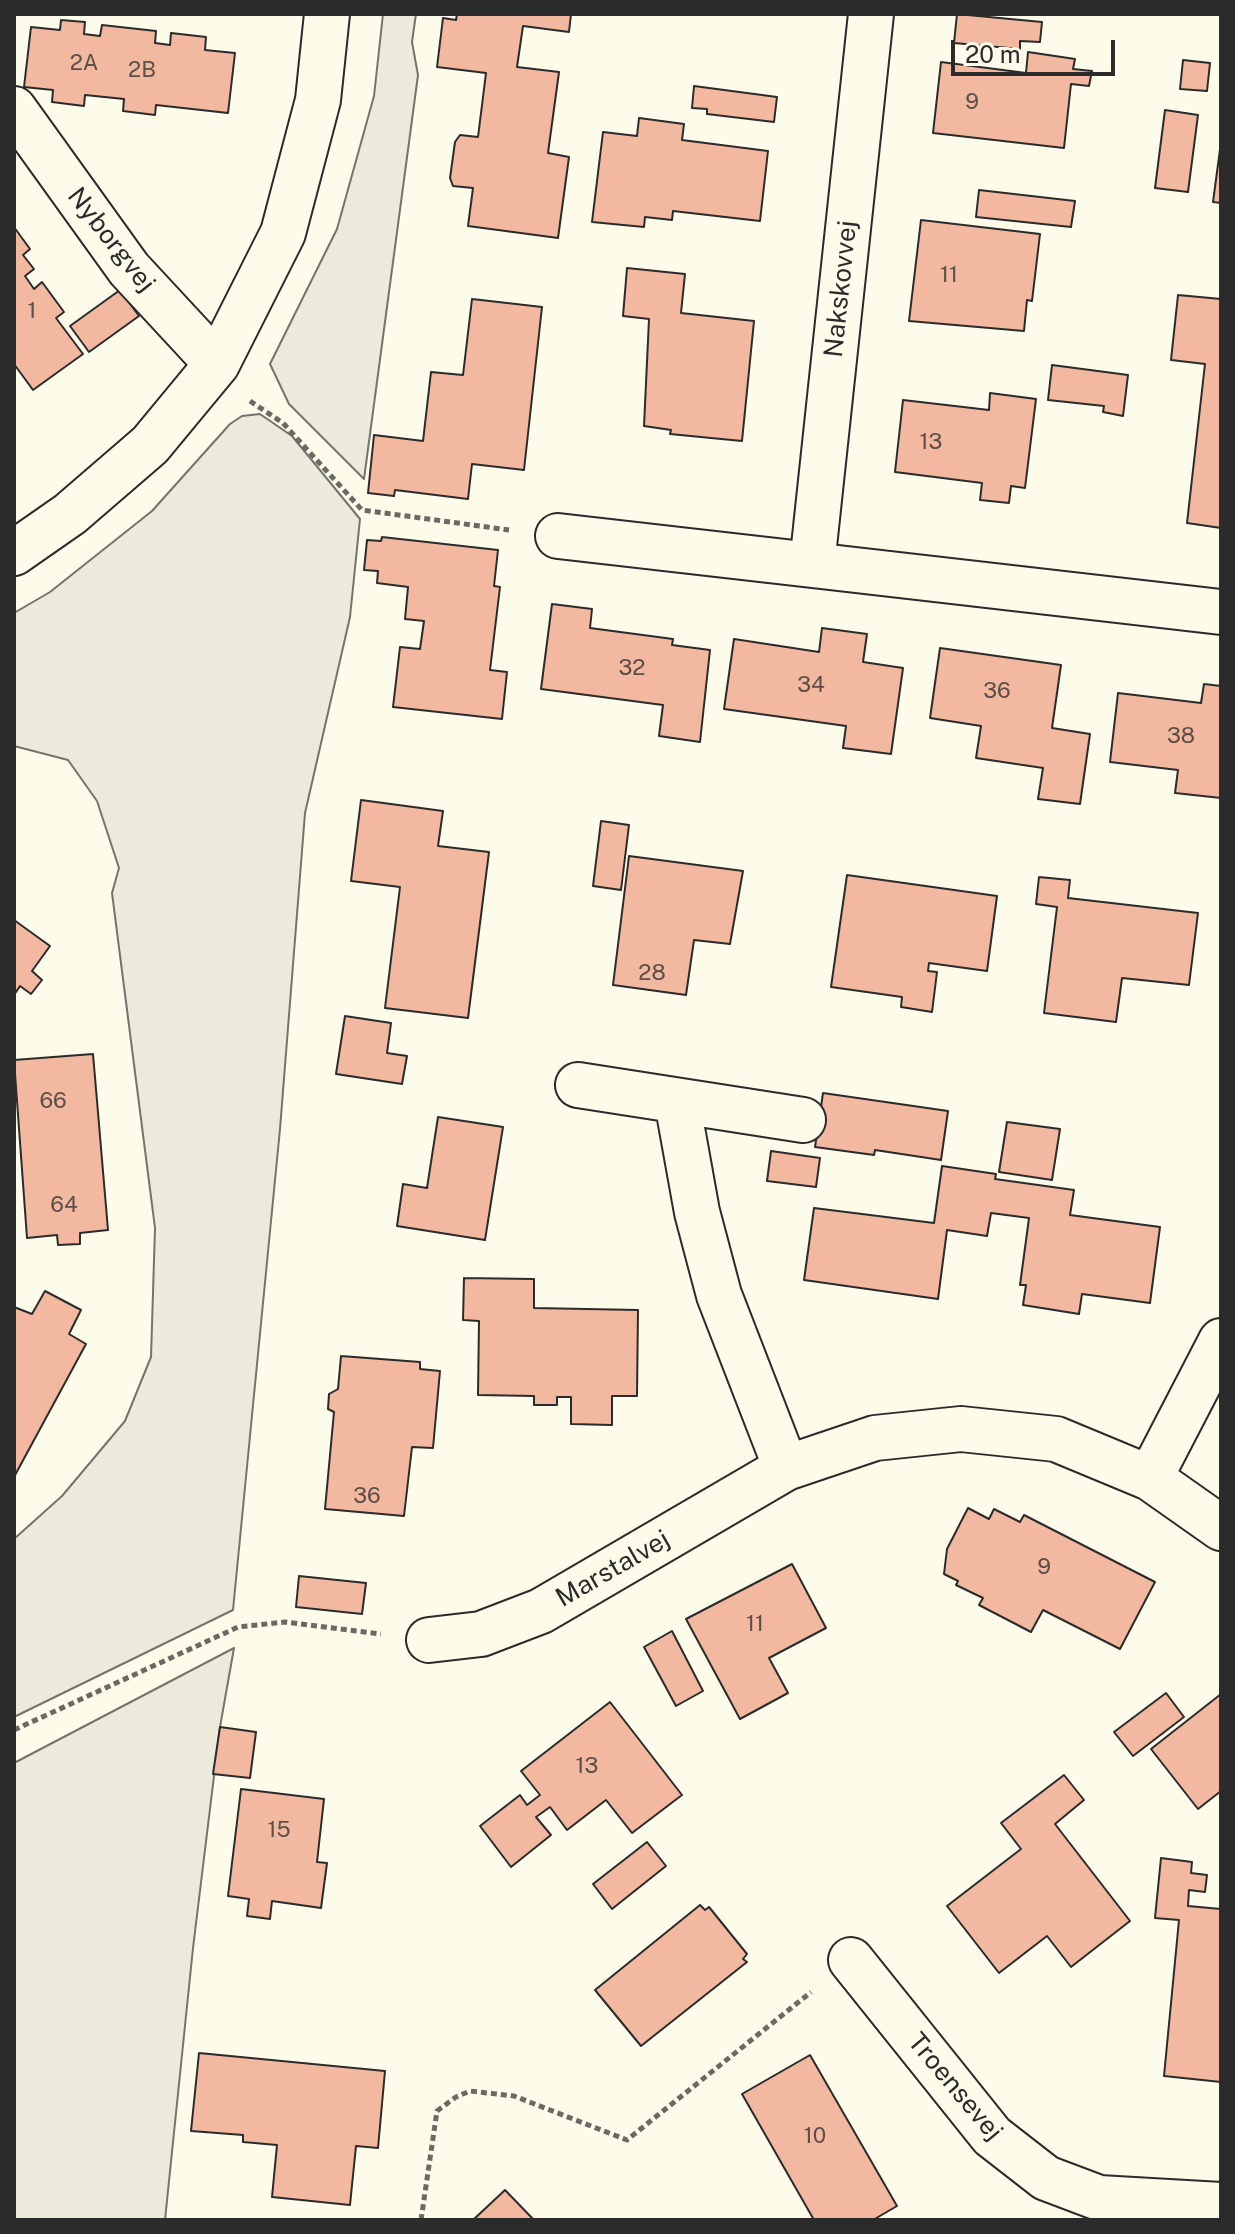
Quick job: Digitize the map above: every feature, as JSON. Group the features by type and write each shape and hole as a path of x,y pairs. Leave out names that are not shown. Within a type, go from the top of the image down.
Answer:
{"street":[{"path":"14,553 70,514 150,445 217,364 283,233 318,100 327,14"},
{"name":"Nakskovvej","path":"812,565 871,14"},
{"name":"Nyborgvej","path":"14,109 129,269 217,364"},
{"path":"558,536 1221,612"},
{"path":"578,1085 803,1120"},
{"path":"677,1101 697,1212 719,1295 786,1468"},
{"path":"1150,1478 1221,1341"},
{"name":"Marstalvej","path":"429,1640 481,1634 541,1611 786,1468 875,1438 961,1429 1056,1439 1150,1478 1221,1528"},
{"name":"Troensevej","path":"851,1960 992,2136 1046,2178 1099,2198 1221,2205"}],"path":[{"path":"217,364 254,406 283,423 362,510 558,536"},
{"path":"14,1730 238,1627 285,1622 429,1640"},
{"path":"421,2220 437,2111 456,2097 470,2091 514,2096 627,2140 851,1960"}],"shaded area":[{"path":"383,14 416,14 412,42 418,75 364,479 289,404 270,364 337,229 374,96"},
{"path":"260,414 292,436 360,519 350,617 305,813 280,1129 233,1610 14,1717 14,1539 62,1496 125,1421 151,1357 155,1228 112,893 119,868 97,801 68,760 14,746 14,613 50,592 152,511 230,424 242,416"},
{"path":"234,1648 220,1727 193,1948 165,2220 14,2220 14,1763"}],"building":[{"path":"457,14 571,14 569,32 523,26 517,67 559,72 548,153 569,157 558,238 468,226 473,188 453,186 450,178 455,142 460,135 478,137 486,73 437,67 443,18 456,20"},
{"path":"957,14 1042,22 1040,42 1020,41 1020,49 954,43"},
{"path":"61,20 85,22 84,34 100,36 102,25 156,31 155,43 170,45 171,33 206,37 205,50 235,53 228,113 156,105 155,115 123,111 124,99 85,95 84,106 52,102 53,90 24,87 31,27 60,30"},
{"path":"1028,52 1075,59 1073,69 1092,71 1089,86 1071,84 1064,148 933,133 941,62 1026,73"},
{"path":"1183,60 1210,63 1207,91 1180,89"},
{"path":"694,86 777,97 774,122 707,114 707,109 692,108"},
{"path":"1165,110 1198,115 1188,192 1155,188"},
{"path":"639,118 684,124 682,140 768,151 760,221 673,211 672,220 645,217 644,227 592,222 603,132 637,136"},
{"path":"1221,142 1221,203 1213,202"},
{"path":"979,190 1075,201 1071,227 976,217"},
{"path":"921,220 1040,234 1032,301 1027,300 1024,331 909,321"},
{"path":"14,227 30,249 23,255 34,269 25,276 34,289 42,282 64,312 56,318 83,354 33,390 14,364"},
{"path":"627,268 685,274 681,313 754,321 742,441 670,434 671,430 644,426 649,319 623,316"},
{"path":"120,290 139,316 89,352 70,326"},
{"path":"1178,295 1221,299 1221,528 1187,523 1205,364 1171,360"},
{"path":"472,299 542,307 524,470 472,464 468,499 395,490 394,496 368,493 374,435 423,441 431,372 463,375"},
{"path":"1052,365 1128,375 1123,416 1103,412 1104,406 1048,400"},
{"path":"990,393 1036,399 1025,488 1011,486 1009,503 980,500 982,483 895,472 903,400 989,410"},
{"path":"382,537 498,550 494,586 500,587 490,670 507,672 502,719 393,707 400,647 420,649 424,621 405,619 408,587 377,583 378,571 364,570 367,540 381,541"},
{"path":"552,604 592,609 590,628 673,639 672,645 710,650 700,742 659,736 663,705 541,689"},
{"path":"822,628 867,634 863,662 903,668 891,754 843,748 846,726 724,709 734,639 819,652"},
{"path":"940,648 1061,665 1052,728 1090,734 1080,804 1038,799 1043,768 976,758 981,726 930,718"},
{"path":"1204,684 1221,686 1221,798 1175,793 1178,770 1110,762 1118,693 1201,703"},
{"path":"361,800 443,811 438,846 489,852 468,1018 385,1008 400,887 351,881"},
{"path":"601,821 629,825 621,890 593,886"},
{"path":"629,856 743,871 730,944 694,940 686,995 613,985"},
{"path":"847,875 997,896 987,971 929,963 928,971 937,972 932,1012 901,1007 902,997 831,987"},
{"path":"1039,877 1070,880 1068,898 1198,913 1189,985 1122,978 1116,1022 1044,1013 1057,907 1036,904"},
{"path":"14,920 50,946 32,971 42,980 31,994 20,986 14,995"},
{"path":"345,1016 391,1023 387,1053 407,1056 402,1084 336,1074"},
{"path":"93,1054 108,1230 80,1233 80,1244 58,1245 57,1235 27,1238 14,1060"},
{"path":"823,1093 948,1111 941,1160 875,1150 874,1155 815,1147"},
{"path":"438,1117 503,1127 485,1240 397,1226 403,1184 427,1188"},
{"path":"1007,1122 1060,1129 1052,1180 999,1172"},
{"path":"771,1151 820,1158 816,1187 767,1181"},
{"path":"942,1166 996,1174 995,1179 1074,1190 1070,1215 1160,1227 1150,1303 1082,1294 1079,1314 1023,1305 1026,1285 1020,1285 1029,1218 991,1213 987,1236 947,1230 938,1299 804,1280 814,1208 934,1223"},
{"path":"464,1278 534,1279 534,1308 638,1310 637,1396 612,1396 612,1425 571,1424 571,1397 557,1397 557,1405 534,1405 534,1396 478,1395 479,1321 463,1320"},
{"path":"45,1291 81,1310 69,1334 86,1344 14,1477 14,1307 32,1314"},
{"path":"341,1356 420,1362 420,1369 440,1371 433,1448 412,1447 404,1516 325,1509 334,1412 328,1409 329,1394 338,1389"},
{"path":"968,1508 989,1519 994,1509 1020,1522 1024,1515 1155,1582 1120,1649 1043,1610 1031,1632 979,1605 983,1598 956,1585 958,1581 944,1574 947,1549"},
{"path":"792,1564 826,1628 769,1658 788,1693 740,1719 686,1619"},
{"path":"299,1576 366,1583 362,1614 296,1607"},
{"path":"672,1631 703,1691 676,1706 644,1647"},
{"path":"1166,1693 1184,1717 1133,1756 1114,1732"},
{"path":"1221,1694 1221,1791 1198,1809 1151,1749"},
{"path":"610,1702 682,1795 632,1833 606,1800 567,1830 550,1807 536,1817 551,1835 511,1867 480,1826 520,1795 527,1805 540,1795 521,1771"},
{"path":"220,1727 256,1732 250,1778 213,1774"},
{"path":"1064,1775 1084,1800 1055,1824 1130,1921 1071,1967 1047,1936 999,1973 947,1906 1021,1849 1001,1823"},
{"path":"241,1789 324,1799 317,1862 327,1863 321,1908 272,1901 270,1919 247,1916 249,1899 228,1896"},
{"path":"647,1842 666,1866 612,1909 593,1884"},
{"path":"1161,1858 1192,1862 1191,1873 1207,1875 1205,1892 1189,1890 1188,1906 1221,1909 1221,2082 1164,2076 1179,1920 1155,1918"},
{"path":"700,1905 705,1910 709,1907 747,1954 743,1959 747,1962 641,2046 595,1990"},
{"path":"199,2053 385,2071 378,2148 356,2146 350,2205 272,2197 277,2145 243,2142 243,2135 191,2131"},
{"path":"810,2055 897,2206 873,2220 814,2220 742,2094"},
{"path":"505,2190 534,2220 473,2220"}]}
